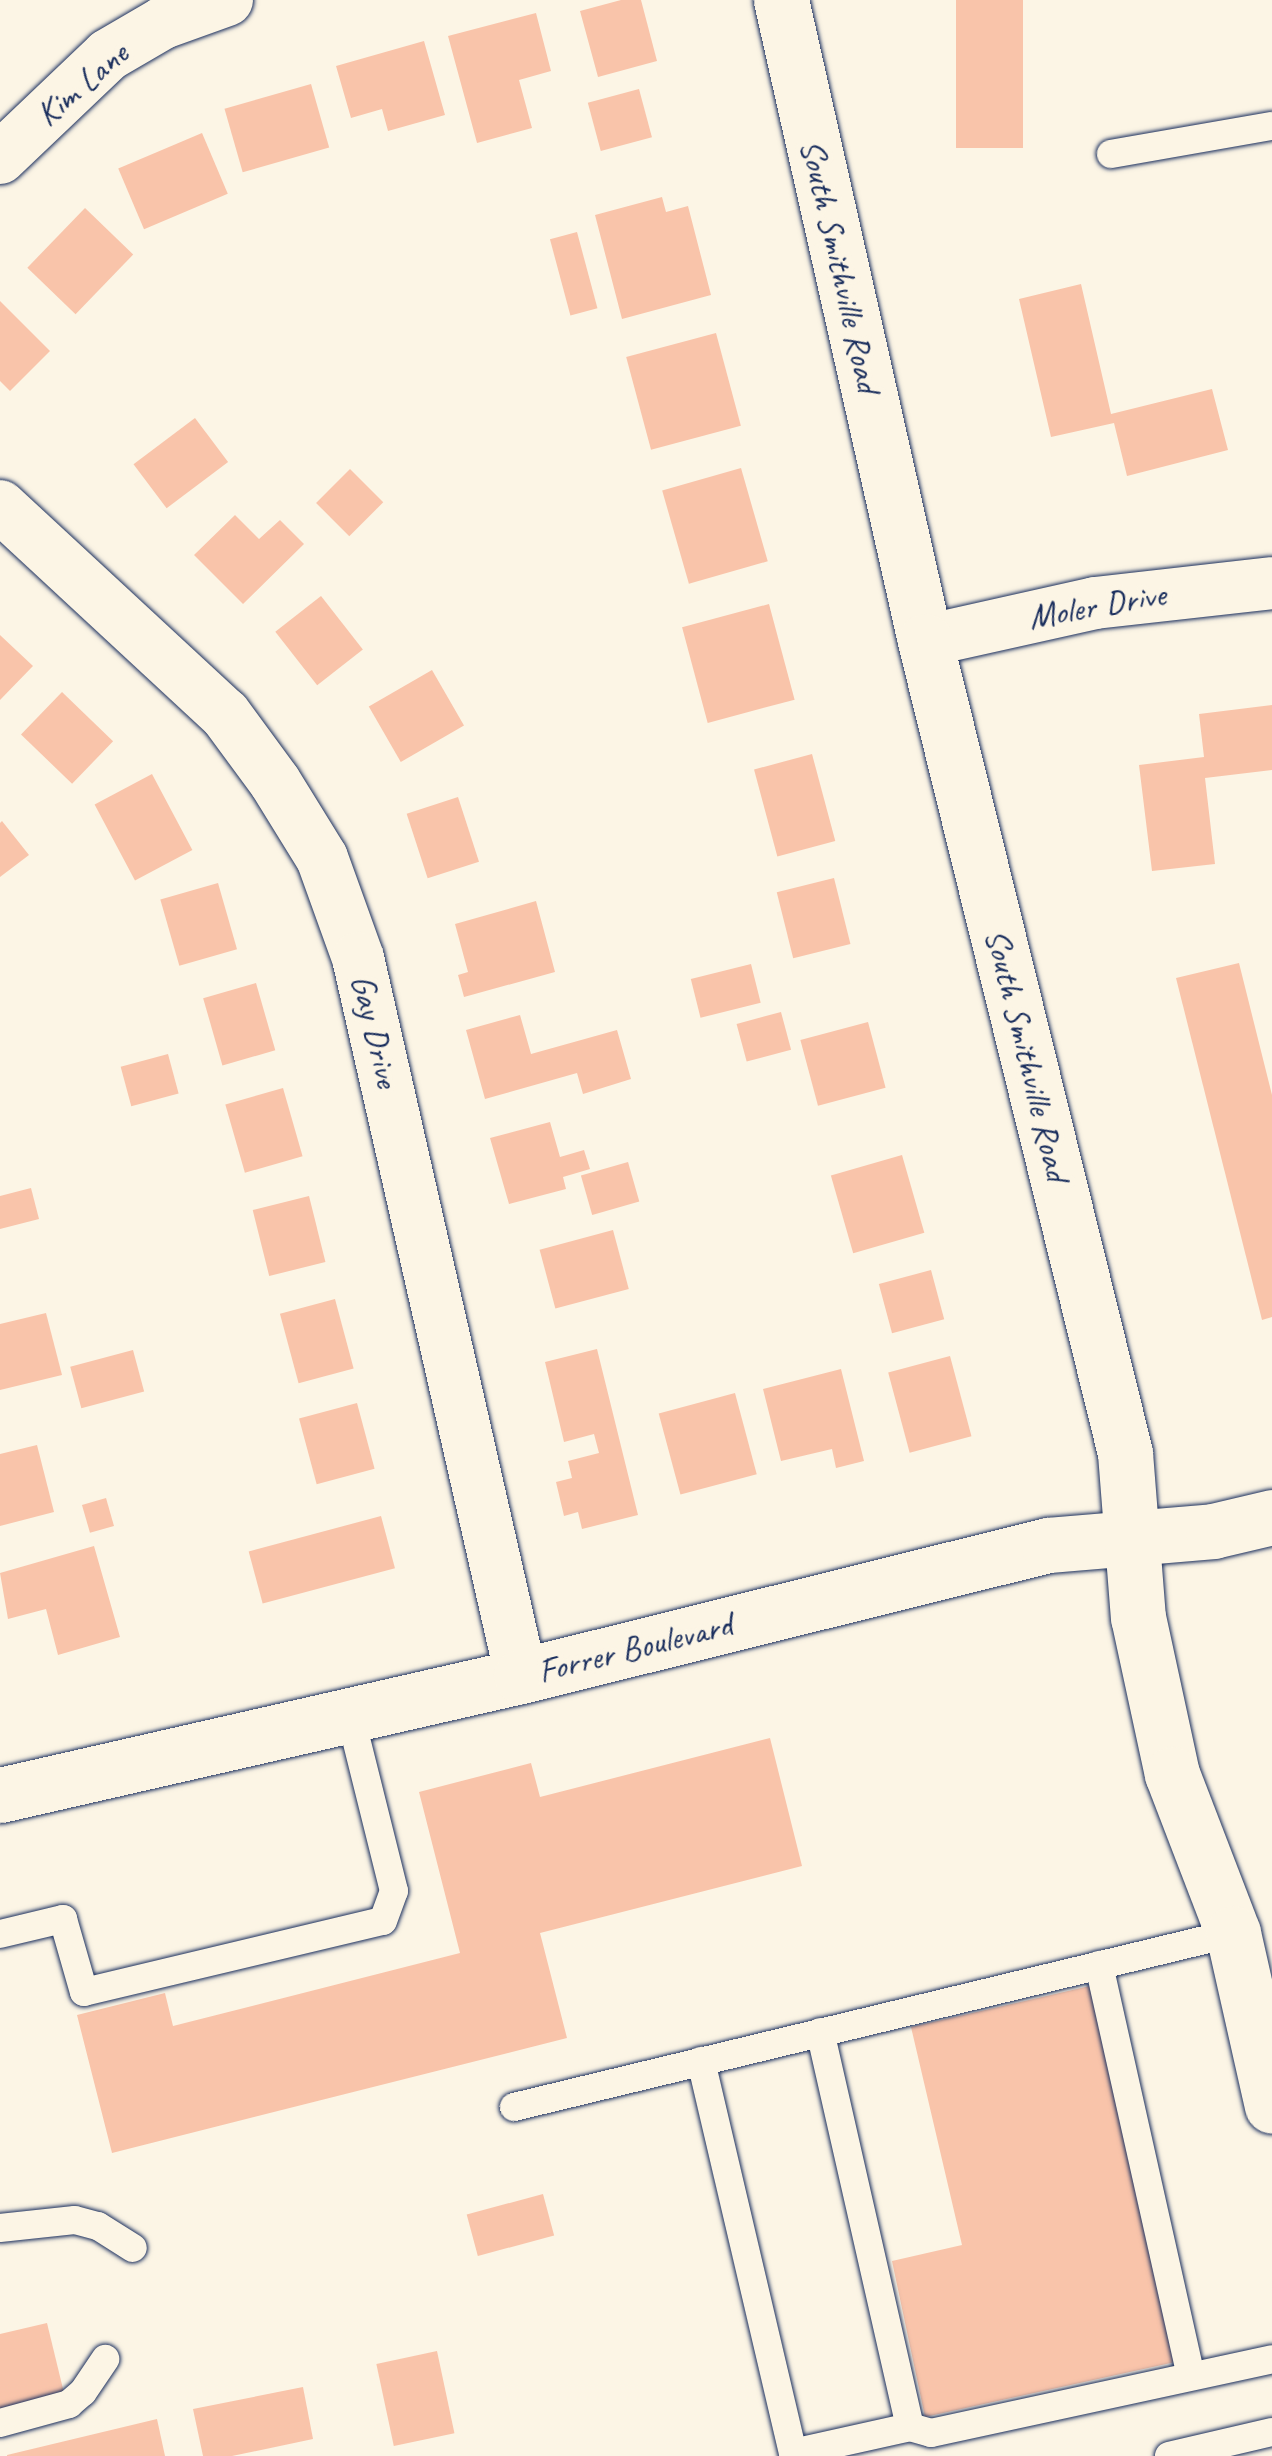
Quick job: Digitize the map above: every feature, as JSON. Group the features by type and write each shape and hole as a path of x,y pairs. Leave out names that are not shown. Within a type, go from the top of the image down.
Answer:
{"main road":[{"name":"South Smithville Road","path":"781,0 924,641 1125,1453 1138,1617 1172,1774 1233,1934 1269,2074"},
{"name":"Forrer Boulevard","path":"0,1795 521,1676 1048,1545 1213,1530 1272,1517"}],"street":[{"name":"Kim Lane","path":"0,158 108,56 163,23 228,0"},
{"name":"Gay Drive","path":"0,506 225,714 276,782 322,858 358,958 521,1676"},
{"name":"Moler Drive","path":"924,641 1095,603 1272,583"}],"lane":[{"path":"1111,154 1272,126"},
{"path":"0,1934 63,1920 84,1992 383,1920 394,1892 350,1714"},
{"path":"514,2107 1233,1934"},
{"path":"1100,1965 1191,2376"},
{"path":"820,2032 910,2427"},
{"path":"701,2061 794,2453 910,2427 932,2433 1272,2359"},
{"path":"0,2228 75,2220 98,2226 133,2248"},
{"path":"0,2423 69,2404 83,2392 105,2359"},
{"path":"1169,2456 1272,2432"}],"building":[{"path":"621,0 641,0 657,61 598,77 580,11"},
{"path":"956,0 1023,0 1023,148 956,148"},
{"path":"536,13 551,71 519,80 532,128 477,143 448,36"},
{"path":"424,41 445,115 388,131 382,109 351,118 336,66"},
{"path":"311,84 329,147 243,172 224,109"},
{"path":"639,89 652,137 601,151 588,103"},
{"path":"202,133 228,194 144,229 118,169"},
{"path":"662,197 666,212 688,206 711,295 622,319 595,215"},
{"path":"85,208 133,255 76,314 27,268"},
{"path":"577,232 597,308 570,316 550,239"},
{"path":"1081,284 1111,414 1212,389 1228,450 1127,476 1114,423 1051,437 1019,299"},
{"path":"0,301 50,351 10,391 0,381"},
{"path":"716,333 741,426 651,450 626,357"},
{"path":"195,418 228,462 167,508 134,464"},
{"path":"741,468 768,561 689,584 662,491"},
{"path":"350,469 383,502 349,536 316,503"},
{"path":"235,515 259,539 280,520 304,544 243,604 194,555"},
{"path":"321,596 363,650 317,685 275,632"},
{"path":"769,604 795,700 708,723 682,627"},
{"path":"0,635 33,666 0,700"},
{"path":"432,670 464,725 401,762 369,706"},
{"path":"62,692 113,741 72,784 21,734"},
{"path":"1272,705 1272,770 1205,778 1215,864 1152,871 1139,765 1204,757 1199,714"},
{"path":"812,754 835,841 777,856 754,770"},
{"path":"152,774 192,850 135,880 95,805"},
{"path":"458,797 479,862 428,878 407,814"},
{"path":"0,823 29,855 0,877"},
{"path":"834,878 850,944 793,958 777,892"},
{"path":"218,883 237,949 179,966 160,900"},
{"path":"536,901 555,972 464,997 458,975 468,972 455,924"},
{"path":"1239,963 1272,1095 1272,1317 1262,1320 1176,978"},
{"path":"751,964 761,1003 701,1018 691,979"},
{"path":"256,983 275,1050 222,1065 203,998"},
{"path":"781,1012 791,1050 747,1062 737,1024"},
{"path":"520,1015 531,1054 617,1030 631,1079 583,1094 577,1073 485,1099 466,1030"},
{"path":"868,1022 886,1088 818,1106 800,1040"},
{"path":"168,1054 179,1094 131,1106 121,1067"},
{"path":"283,1088 303,1156 245,1173 225,1105"},
{"path":"550,1122 560,1157 584,1150 590,1169 563,1177 566,1189 509,1204 490,1138"},
{"path":"902,1155 924,1233 853,1253 831,1175"},
{"path":"628,1162 639,1201 592,1215 581,1176"},
{"path":"31,1188 39,1219 0,1229 0,1196"},
{"path":"309,1196 325,1262 269,1276 253,1210"},
{"path":"613,1230 629,1289 555,1309 540,1250"},
{"path":"931,1270 944,1319 892,1333 879,1284"},
{"path":"335,1299 354,1369 299,1383 280,1314"},
{"path":"46,1313 62,1375 0,1390 0,1324"},
{"path":"597,1349 638,1515 582,1529 578,1512 564,1516 556,1482 572,1478 568,1461 599,1453 594,1434 564,1442 545,1362"},
{"path":"133,1350 144,1392 81,1408 70,1367"},
{"path":"950,1356 971,1436 910,1453 888,1373"},
{"path":"841,1369 864,1461 836,1468 832,1449 781,1461 763,1389"},
{"path":"735,1393 757,1474 680,1495 659,1413"},
{"path":"357,1403 375,1469 317,1484 299,1419"},
{"path":"37,1445 54,1512 0,1526 0,1454"},
{"path":"106,1498 114,1526 90,1533 82,1505"},
{"path":"381,1516 395,1568 263,1604 249,1551"},
{"path":"94,1546 120,1637 58,1655 46,1609 8,1619 0,1573"},
{"path":"770,1738 802,1866 540,1933 567,2038 112,2153 77,2015 165,1993 173,2026 460,1953 419,1792 531,1763 540,1797"},
{"path":"1094,1985 1180,2361 925,2417 892,2261 962,2245 911,2027"},
{"path":"543,2194 554,2236 478,2256 467,2214"},
{"path":"47,2323 64,2393 0,2409 0,2334"},
{"path":"437,2351 454,2433 394,2446 376,2364"},
{"path":"303,2387 313,2439 232,2456 203,2456 193,2409"},
{"path":"157,2419 165,2456 7,2456 7,2455"}]}
